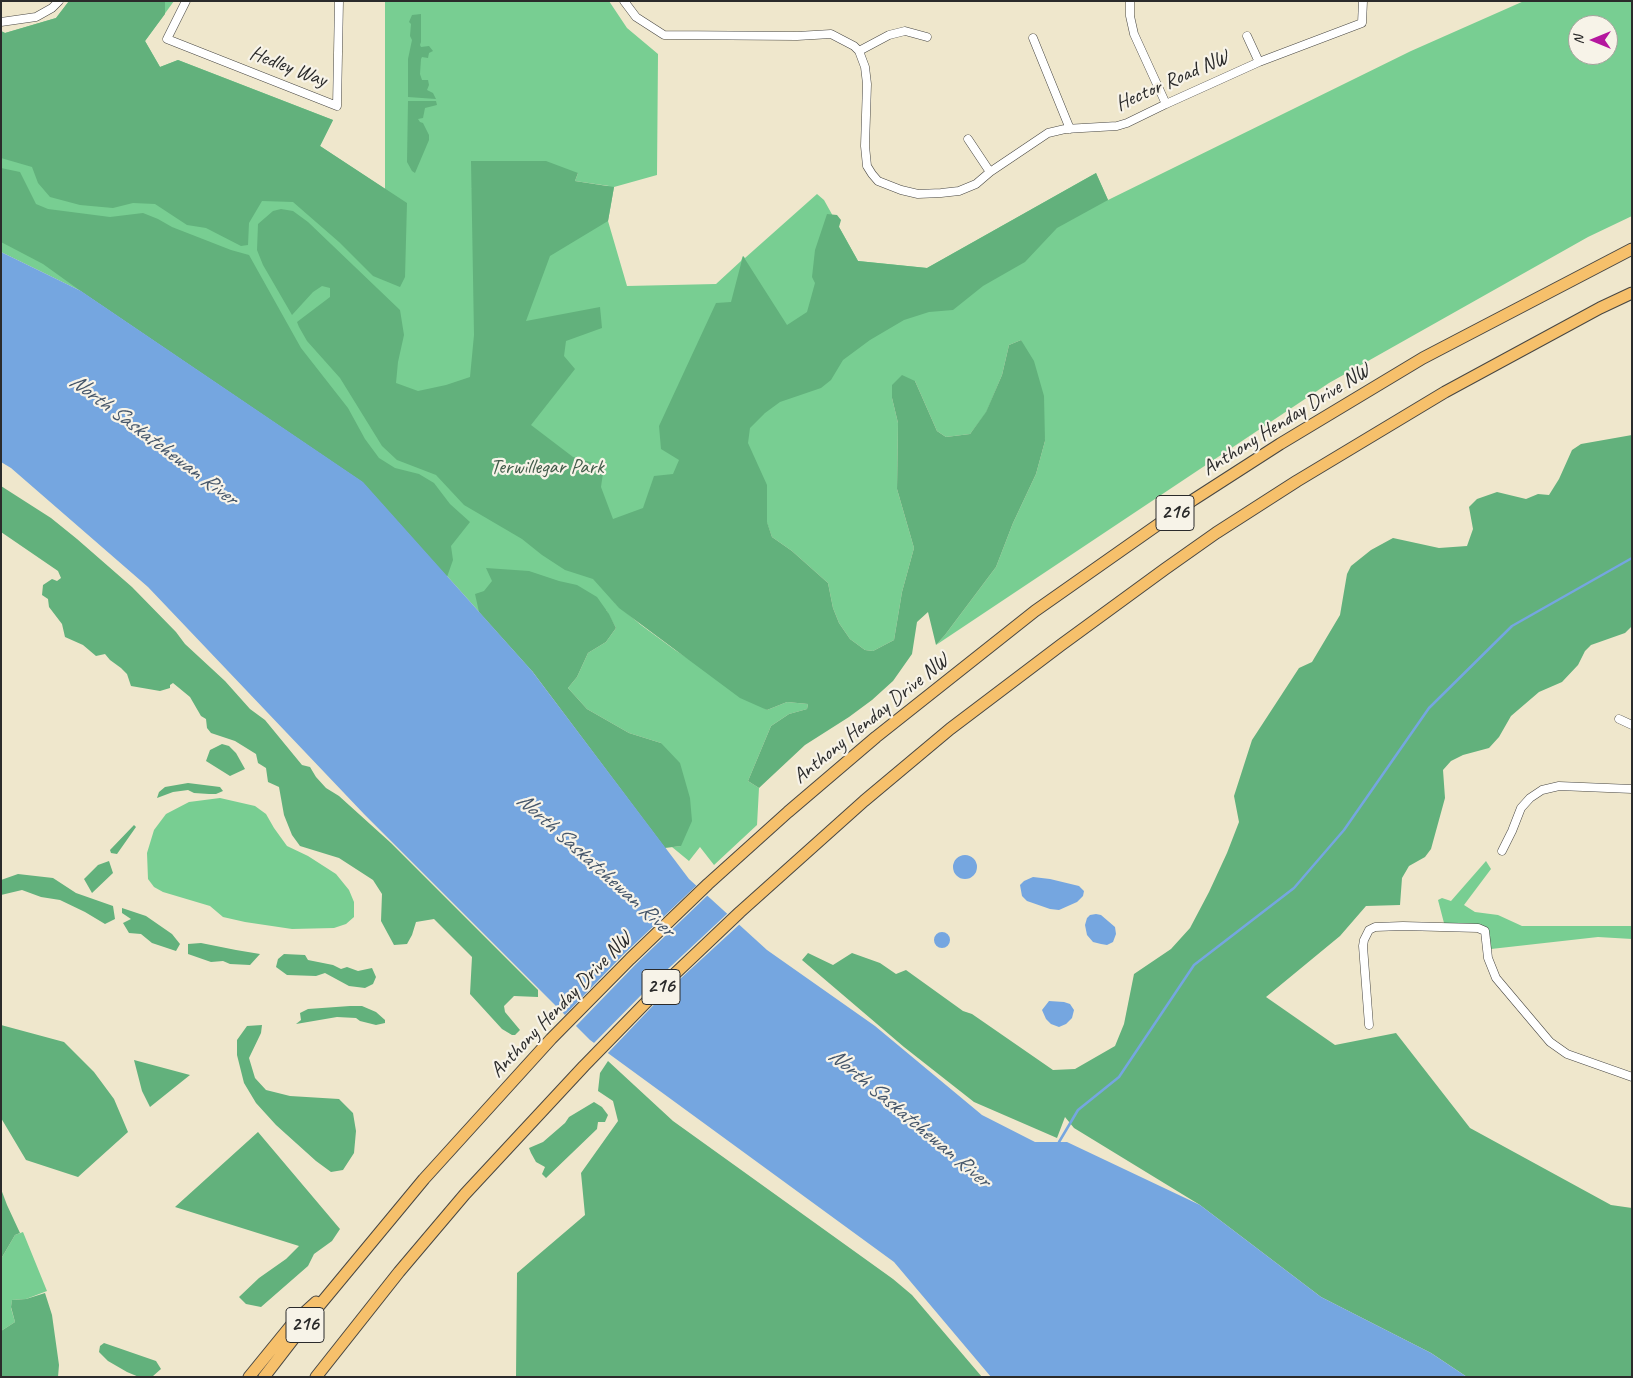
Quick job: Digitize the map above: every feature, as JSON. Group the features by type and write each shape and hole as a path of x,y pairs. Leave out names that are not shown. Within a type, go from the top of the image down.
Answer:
{"highway":[{"path":"1597,266 1632,241"},
{"name":"Anthony Henday Drive NW","path":"264,1377 424,1179 552,1039 708,884 788,812 876,737 1035,611 1192,500 1280,444 1423,358 1632,249"},
{"name":"216","path":"316,1377 405,1265 465,1194 584,1066 662,986 819,840 864,801 983,704 1216,533 1297,481 1445,392 1632,292"},
{"path":"249,1377 293,1323 343,1277"}],"street":[{"path":"1,22 36,17 52,8 59,1"},
{"name":"Hedley Way","path":"186,1 167,39 337,106 340,1"},
{"path":"624,1 636,18 664,35 797,36 831,34 854,46 859,51 889,35 905,31 927,37"},
{"path":"1130,1 1130,16 1134,34 1166,104"},
{"name":"Hector Road NW","path":"859,51 865,67 865,146 867,166 878,181 909,192 941,194 959,191 976,184 990,172 1048,133 1122,124 1259,62 1362,23 1363,1"},
{"name":"Hector Road NW","path":"1247,36 1259,62"},
{"path":"1033,38 1070,129"},
{"path":"968,139 990,172"},
{"path":"1619,720 1632,725"},
{"path":"1502,851 1521,808 1530,798 1542,790 1560,786 1632,789"},
{"path":"1369,1025 1363,946 1369,930 1375,927 1403,926 1478,928 1484,931 1488,958 1496,978 1550,1042 1567,1054 1632,1078"}],"green space":[{"name":"Terwillegar Park","path":"69,1 174,1 145,41 160,67 178,60 333,120 320,146 385,189 385,1 609,1 627,28 658,54 657,175 614,187 608,221 627,286 716,284 741,261 743,256 745,258 817,194 824,200 858,261 927,268 1096,173 1108,200 1411,51 1524,1 1632,1 1632,216 1588,237 1329,383 936,645 996,567 1013,523 1036,474 1045,441 1021,340 1009,345 1002,375 986,413 970,434 946,437 937,431 915,381 892,398 898,423 897,489 914,548 902,592 894,640 873,651 865,650 850,639 839,623 833,608 828,583 792,551 772,537 767,523 767,485 615,603 675,650 767,710 787,702 808,704 807,709 789,714 771,726 748,781 759,788 757,825 714,865 700,847 689,861 672,847 681,846 661,743 629,733 587,709 568,688 577,677 588,653 606,642 616,628 606,610 532,671 363,482 81,291 1,252 1,31 5,33 56,18","holes":["578,173 575,181 609,186 471,189"]},
{"path":"69,1 165,1 165,14 145,41 160,67 178,60 333,120 320,146 407,203 405,277 400,287 373,276 339,242 293,202 262,201 249,223 248,245 241,246 206,228 187,225 155,204 133,203 113,208 80,205 50,197 38,183 32,167 1,158 1,31 5,33 56,18"},
{"path":"421,14 420,45 421,47 429,46 433,51 429,53 428,58 422,57 420,74 422,80 428,80 427,90 433,93 436,99 408,97 408,59 412,40 410,36 411,24 409,22 412,15"},
{"path":"408,101 436,101 437,105 425,108 423,118 418,119 423,123 429,135 429,140 415,173 407,162"},
{"name":"Terwillegar Park","path":"471,161 546,161 578,173 575,181 614,187 608,221 550,256 526,321 600,307 602,328 566,341 564,356 575,369 531,425 573,457 604,466 601,487 613,519 643,508 654,476 673,474 679,460 661,449 659,426 716,303 731,302 743,256 787,325 807,312 815,283 812,277 815,250 827,214 837,215 841,220 839,227 858,261 927,268 1096,173 1108,200 1057,228 1025,262 983,286 953,310 929,312 904,320 870,340 843,360 831,380 821,388 780,402 765,413 750,428 748,443 767,485 767,522 772,537 792,551 828,583 833,608 839,623 850,639 865,650 873,651 894,640 902,592 914,548 897,489 898,423 892,398 892,385 902,375 915,381 937,431 946,437 970,434 986,412 1002,375 1009,345 1021,340 1034,361 1044,396 1045,441 1036,474 1013,523 996,567 936,645 928,612 917,622 912,654 893,681 849,717 805,745 759,788 748,781 771,726 789,714 807,709 808,704 787,702 767,710 740,698 619,608 593,579 565,570 522,539 464,505 436,475 397,460 382,446 340,378 307,341 297,322 330,297 330,288 322,286 313,292 292,315 263,265 257,250 258,224 273,211 281,209 293,211 308,222 400,310 404,335 396,383 418,391 470,377 474,335"},
{"path":"1,168 20,172 36,204 48,209 110,217 143,213 172,227 249,255 301,348 348,408 365,439 379,458 395,468 419,474 434,483 450,504 470,522 451,546 453,560 447,577 362,482 43,264 1,242"},
{"path":"1632,435 1632,626 1625,633 1591,645 1585,651 1578,665 1562,682 1539,692 1511,716 1499,737 1489,748 1463,755 1451,761 1443,770 1445,798 1431,849 1425,857 1409,866 1402,878 1400,905 1366,906 1340,936 1266,997 1335,1045 1396,1033 1470,1128 1611,1205 1632,1208 1632,1377 1467,1377 1431,1353 1321,1297 1200,1205 1074,1128 1065,1117 1057,1138 974,1102 904,1047 802,960 808,953 833,965 852,953 880,963 896,974 906,970 963,1011 972,1014 1053,1070 1075,1069 1115,1046 1124,1024 1134,974 1171,949 1190,928 1209,892 1239,822 1234,796 1252,740 1299,668 1312,662 1340,615 1347,574 1351,566 1371,550 1393,538 1439,548 1467,546 1473,529 1469,507 1477,499 1497,492 1526,499 1538,494 1549,495 1559,479 1572,450 1581,444"},
{"path":"1,486 51,518 132,587 176,632 185,644 225,681 250,709 265,720 302,765 310,767 326,788 339,796 391,843 538,990 538,997 514,996 504,1006 505,1012 520,1030 515,1035 502,1029 470,994 472,957 434,919 416,922 407,944 394,945 381,921 382,894 373,880 339,858 300,846 292,835 284,815 279,787 268,782 266,768 258,763 256,754 235,741 211,733 207,728 206,719 201,716 190,697 173,683 170,685 170,688 160,691 131,686 127,674 105,654 96,656 83,645 65,637 62,624 49,607 48,599 42,595 43,585 52,579 57,581 61,578 58,571 1,532"},
{"path":"486,568 529,571 577,585 597,597 609,614 616,628 606,642 588,653 577,677 568,688 587,709 629,733 661,743 680,763 690,798 692,821 681,846 665,848 532,671 479,612 475,594 484,591 492,581"},
{"path":"222,744 229,746 236,753 245,769 230,776 206,761 210,750"},
{"path":"188,783 220,787 223,791 209,794 194,793 188,790 173,792 157,798 159,792 165,787"},
{"path":"220,798 255,806 266,814 287,846 308,856 336,874 349,890 354,902 354,917 346,924 334,928 292,929 245,922 223,917 210,906 163,892 154,887 148,879 147,853 154,830 166,814 189,802"},
{"path":"134,825 136,827 117,854 111,853 110,850"},
{"path":"109,861 113,873 92,893 84,879 98,865"},
{"path":"1486,861 1491,869 1464,905 1475,912 1498,915 1522,926 1632,926 1632,939 1598,937 1491,949 1478,924 1444,923 1438,900 1442,898 1451,901"},
{"path":"18,874 53,878 76,893 113,906 115,919 105,924 60,900 41,897 22,890 1,895 1,880"},
{"path":"122,908 146,916 172,934 180,944 176,951 152,943 141,934 129,933 123,923 131,919 122,913"},
{"path":"201,943 260,954 250,965 230,964 223,961 211,962 188,954 188,944"},
{"path":"284,954 305,955 308,960 333,965 341,969 347,967 358,971 372,968 376,977 373,984 365,988 349,986 325,973 316,976 287,975 276,967 278,959"},
{"path":"362,1006 376,1012 385,1020 385,1023 376,1025 360,1021 356,1018 337,1017 296,1024 301,1020 300,1013 308,1009"},
{"path":"1,1025 64,1042 94,1072 114,1099 128,1132 78,1177 26,1160 1,1118"},
{"path":"262,1025 261,1033 249,1058 255,1078 266,1090 290,1096 339,1099 353,1113 356,1131 354,1153 343,1170 331,1172 316,1161 276,1125 256,1103 244,1083 237,1055 237,1040 247,1026"},
{"path":"134,1060 190,1075 150,1107 142,1091"},
{"path":"608,1061 673,1121 893,1279 912,1295 982,1377 516,1377 517,1273 585,1215 581,1173 618,1121 613,1101 598,1091 600,1073"},
{"path":"594,1102 602,1107 608,1115 605,1122 598,1122 597,1129 546,1178 542,1174 545,1167 536,1162 529,1148 543,1142 565,1123 569,1117"},
{"path":"258,1132 340,1229 332,1241 314,1254 308,1266 261,1307 246,1304 239,1297 259,1278 286,1259 299,1246 175,1207"},
{"path":"1,1189 20,1233 15,1235 1,1259"},
{"path":"23,1232 47,1291 26,1299 12,1300 11,1308 15,1322 1,1331 1,1259 15,1235"},
{"path":"45,1293 52,1315 59,1365 58,1377 1,1377 1,1331 15,1322 11,1307 12,1300 26,1299"},
{"path":"104,1343 156,1361 161,1369 153,1376 139,1377 127,1372 108,1361 99,1352 100,1346"}],"water":[{"name":"North Saskatchewan River","path":"1,252 81,291 363,482 532,671 689,879 767,950 875,1026 982,1115 1035,1142 1067,1142 1200,1205 1321,1297 1431,1353 1467,1377 991,1377 894,1262 590,1040 364,814 148,587 11,468 1,462"},
{"path":"960,855 970,855 977,862 977,872 970,879 960,879 953,872 953,862"},
{"path":"1033,877 1079,886 1084,891 1083,896 1077,902 1059,910 1027,901 1022,896 1020,885"},
{"path":"1090,915 1101,915 1115,927 1116,934 1113,942 1107,945 1093,942 1087,935 1085,925 1087,918"},
{"path":"939,932 945,932 950,937 948,946 939,948 934,943 934,937"},
{"path":"1049,1001 1070,1004 1074,1010 1072,1018 1066,1024 1059,1027 1051,1024 1046,1019 1042,1010"}],"pier":[{"path":"698,884 709,894 636,964 574,1028 563,1017 623,955"},
{"path":"729,912 741,923 667,991 606,1055 592,1045 655,981"}],"waterway":[{"path":"1059,1142 1078,1110 1119,1077 1194,965 1294,888 1344,830 1429,708 1512,626 1632,558"}]}
